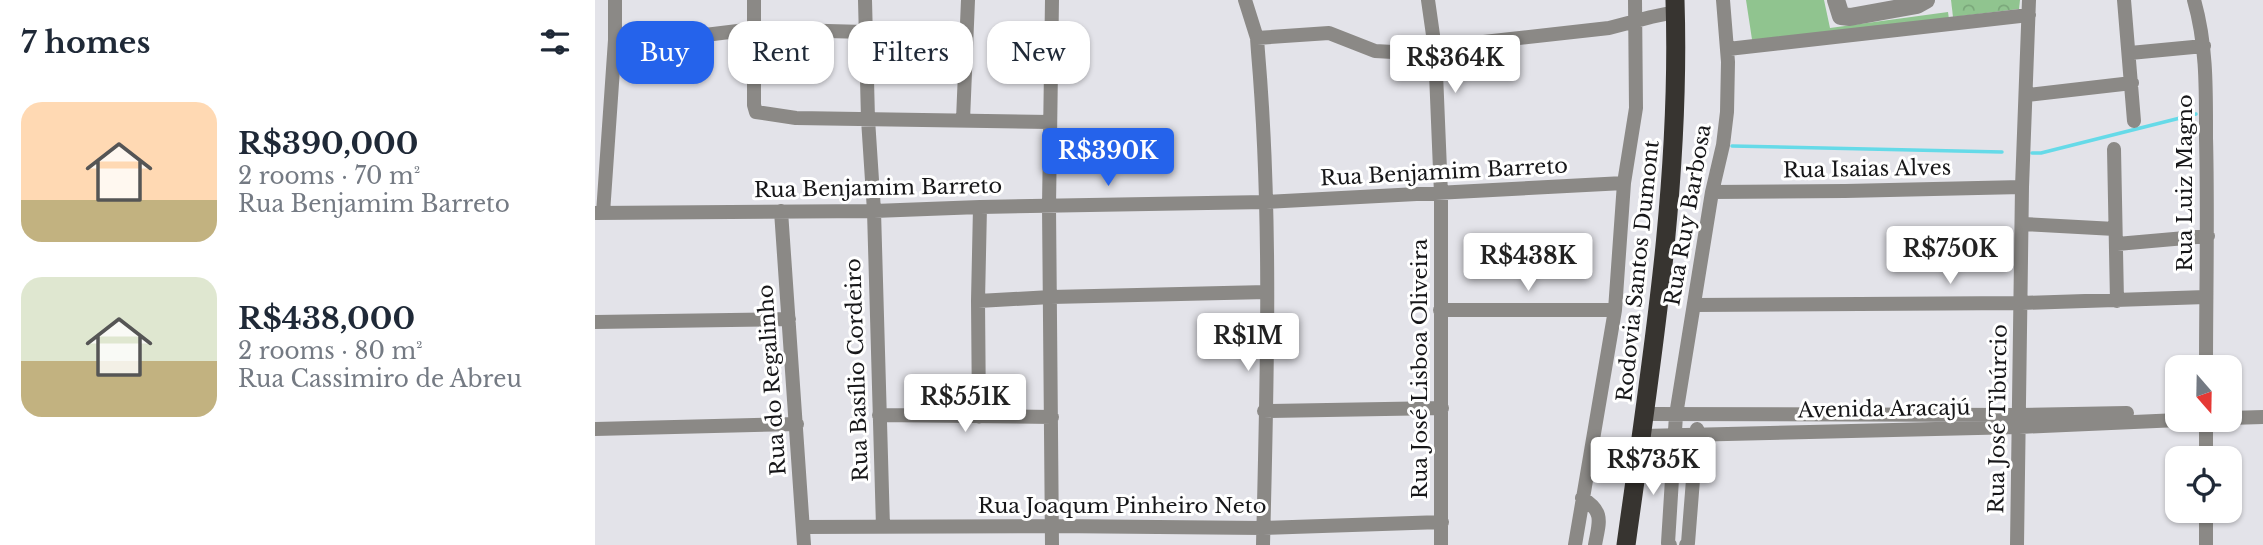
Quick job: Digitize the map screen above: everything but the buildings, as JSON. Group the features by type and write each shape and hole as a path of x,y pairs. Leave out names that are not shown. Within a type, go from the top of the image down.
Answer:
{"highway":[{"name":"Rodovia Santos Dumont","path":"1626,545 1646,414 1672,179 1675,6"}],"street":[{"path":"599,213 615,40 615,0"},
{"path":"754,0 754,21"},
{"name":"Rua Basílio Cordeiro","path":"865,0 865,21"},
{"path":"967,21 968,0"},
{"path":"1052,0 1049,206 1052,545"},
{"path":"1245,0 1257,38 1266,202 1263,545"},
{"name":"Rua José Lisboa Oliveira","path":"1429,0 1435,49 1441,194 1441,545"},
{"path":"1575,545 1615,310 1624,183 1636,108 1635,0"},
{"name":"Rua Ruy Barbosa","path":"1670,545 1676,415 1727,112 1728,49 1723,0"},
{"path":"1836,0 1841,16 1850,17 1917,5 1926,0"},
{"name":"Rua José Tibúrcio","path":"2017,545 2022,187 2029,0"},
{"path":"2124,0 2134,121"},
{"name":"Rua Luiz Magno","path":"2194,0 2204,46 2208,236 2206,355"},
{"path":"1257,38 1324,32 1375,51 1435,49 1609,28 1675,6"},
{"path":"1728,49 2029,15"},
{"path":"615,40 728,32"},
{"path":"2130,53 2204,46"},
{"path":"2027,95 2132,83"},
{"path":"754,84 756,113 796,118 1050,122"},
{"name":"Rua Basílio Cordeiro","path":"867,84 874,211 883,527"},
{"path":"963,120 964,84"},
{"path":"2113,149 2117,301"},
{"name":"Rua Benjamim Barreto","path":"599,213 874,211 1266,202 1624,183"},
{"name":"Rua Isaias Alves","path":"1712,192 2022,187"},
{"path":"979,417 980,207"},
{"name":"Rua do Regalinho","path":"781,211 804,545"},
{"path":"2022,224 2115,229"},
{"path":"2117,244 2208,236"},
{"path":"978,300 1267,292"},
{"path":"1694,305 2022,303 2206,297"},
{"path":"1440,310 1615,310"},
{"path":"595,322 789,319"},
{"path":"1264,411 1442,408"},
{"path":"2242,411 2263,410"},
{"name":"Avenida Aracajú","path":"1643,436 2165,413"},
{"name":"Avenida Aracajú","path":"1646,414 2019,421 2165,420"},
{"path":"879,415 1052,416"},
{"path":"1686,545 1698,415"},
{"path":"2242,418 2263,417"},
{"path":"595,429 797,424"},
{"path":"1583,498 1593,505 1599,515 1595,545"},
{"name":"Rua Joaqum Pinheiro Neto","path":"803,527 1263,528 1442,522"},
{"path":"2206,523 2206,545"}],"green space":[{"path":"1746,0 1824,0 1830,28 1948,12 1949,19 1753,46"},
{"path":"1951,0 2020,0 2019,9 1953,17"}],"waterway":[{"path":"2032,153 2196,114"},
{"path":"1732,146 2002,152"}]}
